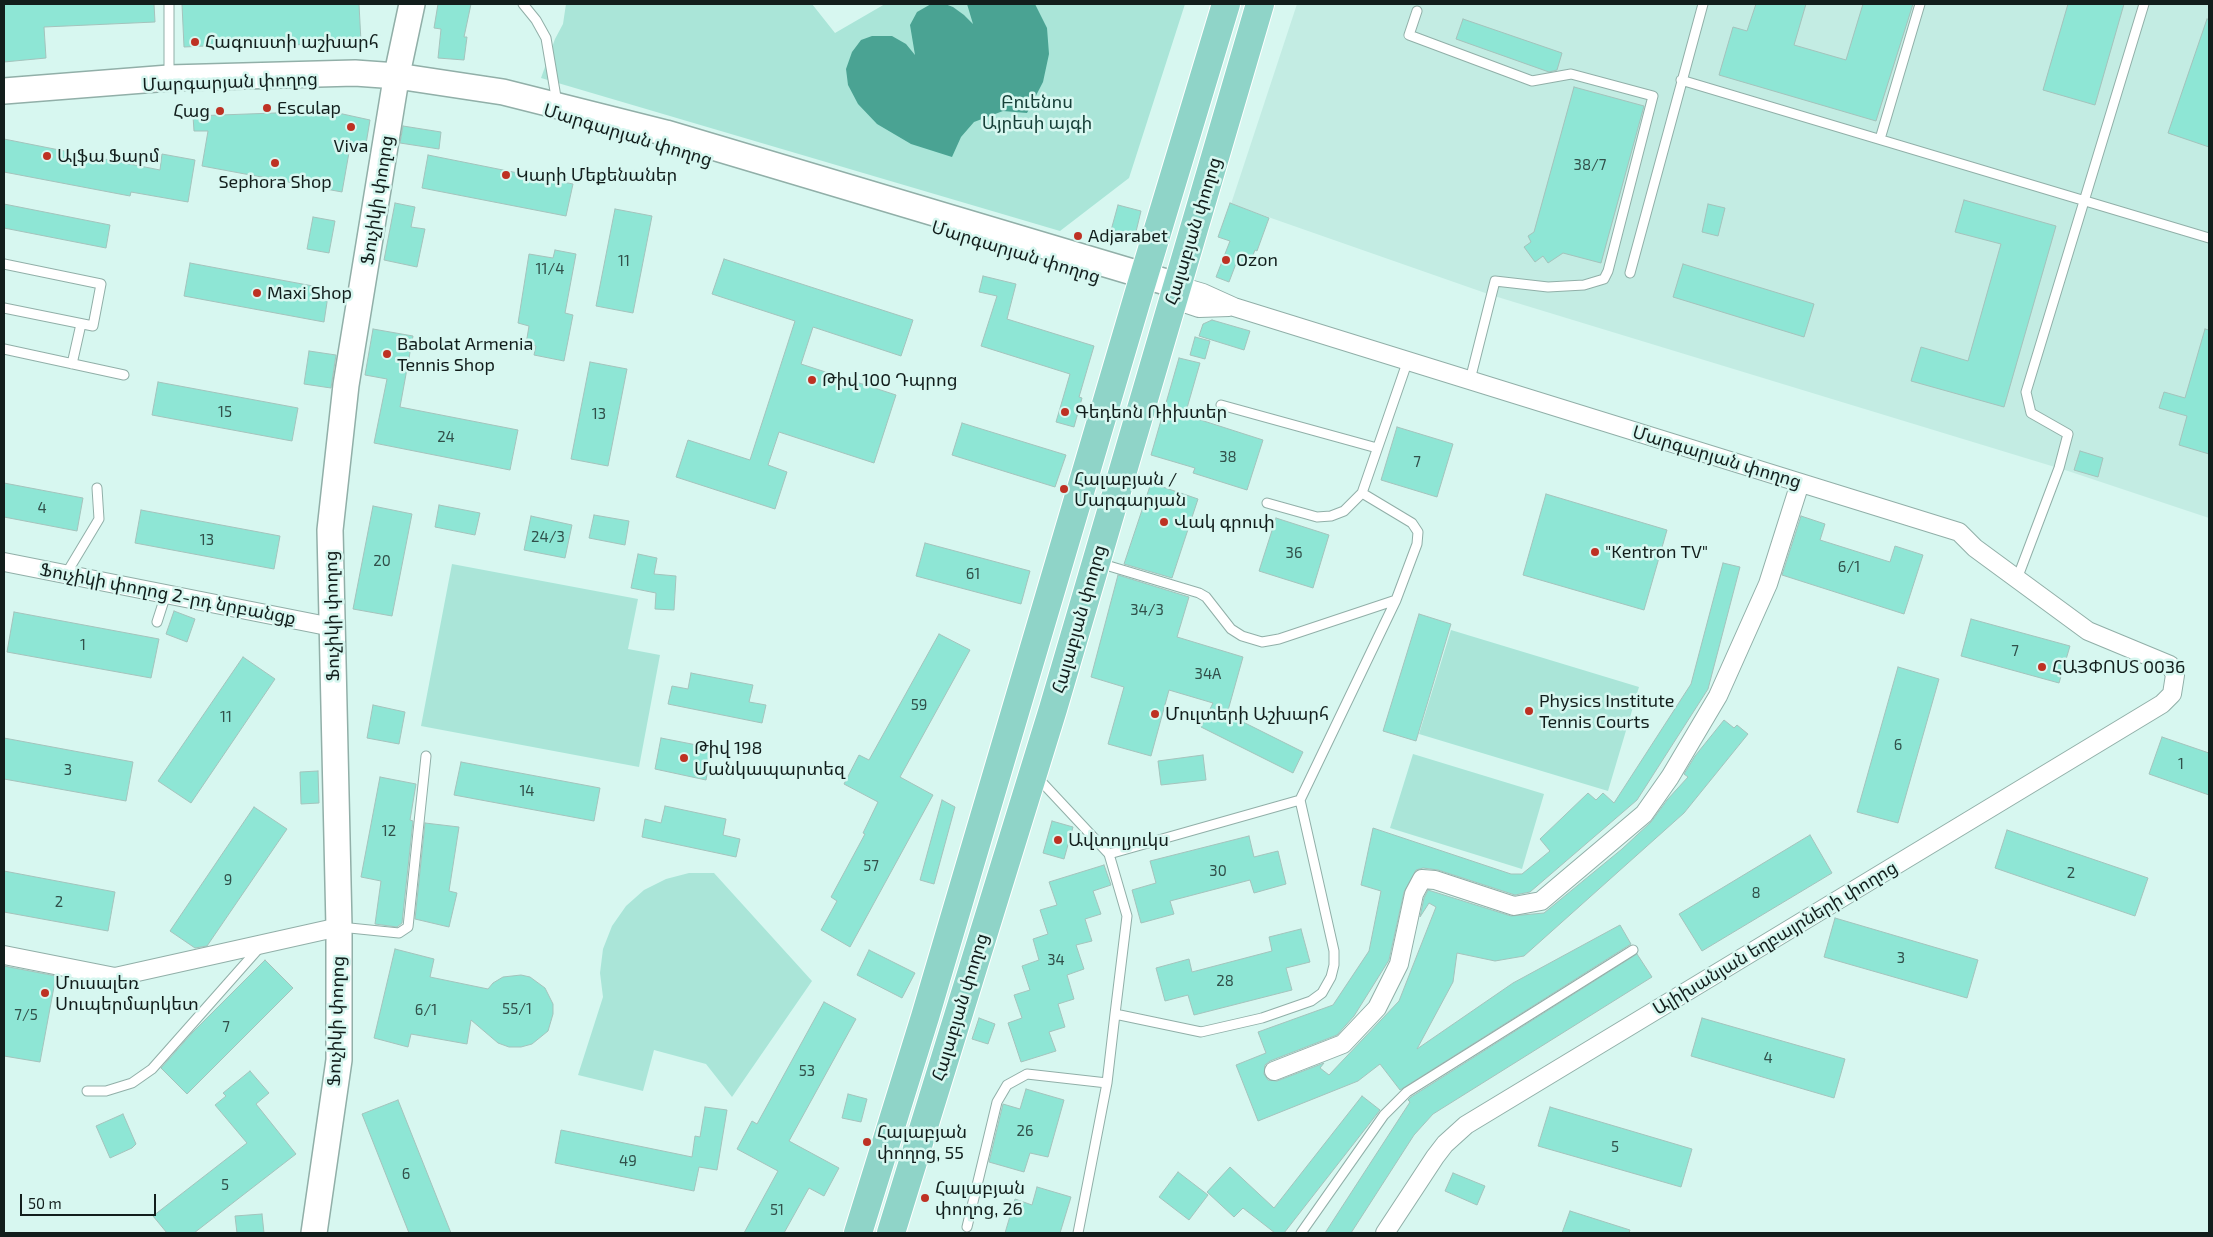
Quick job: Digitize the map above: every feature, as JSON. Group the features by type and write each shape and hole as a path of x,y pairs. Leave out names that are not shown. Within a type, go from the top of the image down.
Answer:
{"main road":[{"name":"Ֆուչիկի փողոց","path":"314,1233 339,1060 339,927 330,530 343,409 397,77 412,4"},
{"name":"Հալաբյան փողոց","path":"858,1233 931,996 1226,4"},
{"name":"Հալաբյան փողոց","path":"891,1233 1033,774 1260,4"},
{"name":"Մարգարյան փողոց","path":"397,77 504,97 1142,282"},
{"name":"Մարգարյան փողոց","path":"4,91 169,81 397,77 503,92 666,133 1174,292"},
{"name":"Մարգարյան փողոց","path":"4,95 169,81"}],"street":[{"name":"Մարգարյան փողոց","path":"1174,292 1199,308 1234,307 1959,532 1975,548 2088,631 2170,666"},
{"path":"1274,1071 1343,1044 1377,1008 1399,964 1414,894 1422,879 1435,880 1514,906 1541,900 1644,814 1670,777 1718,696 1768,584 1800,483"},
{"name":"Ֆուչիկի փողոց 2-րդ նրբանցք","path":"4,562 332,627"},
{"name":"Ալիխանյան եղբայրների փողոց","path":"1385,1233 1435,1157 1445,1144 1466,1125 2162,704 2172,694 2175,675 2170,666"},
{"path":"4,955 115,976 339,927"}],"lane":[{"path":"169,4 169,81"},
{"path":"523,4 536,20 546,38 557,106"},
{"path":"1630,273 1703,4"},
{"path":"1880,139 1920,4"},
{"path":"2017,579 2059,468 2068,434 2030,413 2026,392 2144,4"},
{"path":"1418,11 1409,35 1532,82 1571,74 1653,96 1608,271 1604,279 1584,285 1548,288 1495,281 1470,380"},
{"path":"1681,80 2084,199 2209,238"},
{"path":"4,264 101,284 93,326 4,308"},
{"path":"72,364 81,324"},
{"path":"4,349 124,376"},
{"path":"1267,503 1317,518 1331,516 1344,511 1362,493 1408,360"},
{"path":"1221,406 1377,448"},
{"path":"66,574 99,519 97,488"},
{"path":"1115,1014 1201,1032 1262,1018 1311,1001 1322,992 1331,977 1334,951 1300,800 1396,600 1417,544 1418,532 1412,523 1362,493"},
{"path":"1095,561 1206,596 1231,629 1242,636 1262,642 1280,639 1396,600"},
{"path":"157,622 166,594"},
{"path":"339,927 399,933 408,927 426,756"},
{"path":"1033,774 1109,854 1127,916 1107,1083 1078,1233"},
{"path":"1109,854 1300,800"},
{"path":"87,1091 106,1091 132,1084 152,1069 261,944"},
{"path":"1302,1233 1384,1115 1407,1092 1633,950"},
{"path":"968,1227 997,1102 1008,1085 1027,1074 1107,1083"}],"shaded area":[{"path":"931,4 945,4 953,7 973,24 967,4 1035,4 1047,28 1049,54 1043,82 1027,113 1003,111 974,122 961,137 952,157 911,144 877,124 858,104 848,85 846,69 852,52 861,40 872,36 892,36 906,44 915,55 910,25 917,12"},
{"path":"1297,4 2209,4 2209,518 2068,471 1491,295 1231,204"}],"green space":[{"name":"Բուենոս Այրեսի այգի","path":"566,4 812,4 835,33 885,4 1185,4 1129,178 1060,231 541,78 555,39 563,24"},
{"path":"452,564 638,599 628,649 660,655 639,767 421,726"},
{"name":"Physics Institute Tennis Courts","path":"1451,630 1639,687 1608,791 1419,734"},
{"path":"1413,754 1544,794 1522,869 1390,828"},
{"path":"689,873 714,873 812,981 732,1097 706,1064 654,1050 643,1091 578,1075 603,997 600,973 603,949 612,926 626,906 644,890 666,879"}],"building":[{"path":"4,4 154,4 155,22 44,27 46,58 4,62"},
{"path":"182,4 359,4 361,42 292,45 292,42 184,47"},
{"path":"438,4 471,4 464,37 467,37 464,60 438,58 441,29 434,28"},
{"path":"1756,4 1806,4 1794,45 1846,60 1863,4 1913,4 1876,121 1719,75 1733,27 1747,31"},
{"path":"2068,4 2124,4 2095,105 2043,90"},
{"path":"1463,19 1562,53 1557,70 1549,72 1456,39"},
{"path":"2207,19 2209,20 2209,147 2168,133"},
{"path":"1574,87 1644,106 1601,263 1563,253 1548,263 1543,256 1535,262 1524,247 1531,242 1528,236 1534,232"},
{"path":"329,111 370,120 365,150 350,147 342,192 202,166 208,131 194,131 193,116"},
{"path":"403,126 441,132 439,149 400,143"},
{"path":"4,139 160,170 162,154 195,160 188,202 131,192 130,196 4,172"},
{"path":"428,155 573,184 566,216 422,188"},
{"path":"1964,200 2056,226 2004,407 1911,381 1921,347 1968,361 2001,244 1955,232"},
{"path":"395,203 415,207 411,227 425,229 417,267 384,260"},
{"path":"1230,203 1269,218 1257,251 1255,250 1249,265 1237,261 1229,282 1216,277 1230,241 1218,237"},
{"path":"4,204 110,225 106,248 4,228"},
{"path":"1708,204 1725,208 1718,236 1702,232"},
{"path":"1118,205 1141,211 1134,240 1110,234"},
{"path":"615,209 652,216 633,313 596,306"},
{"path":"313,217 335,221 329,253 307,249"},
{"path":"555,250 576,254 565,313 573,315 564,361 534,355 536,346 526,344 529,326 518,323 529,254 553,258"},
{"name":"Թիվ 100 Դպրոց","path":"724,259 913,320 901,356 813,327 801,364 896,395 874,463 779,432 768,465 787,472 775,509 676,477 688,440 750,460 795,321 712,294"},
{"name":"Maxi Shop","path":"190,263 329,289 324,322 184,296"},
{"path":"1683,264 1814,304 1804,337 1673,297"},
{"path":"983,276 1016,284 1007,319 1094,346 1079,397 1082,398 1074,427 1056,422 1070,374 981,346 997,296 979,292"},
{"path":"1212,320 1250,331 1244,350 1199,336 1203,324"},
{"path":"373,329 413,336 400,407 518,430 510,470 374,443 387,379 365,375"},
{"path":"2205,329 2209,330 2209,454 2179,445 2187,416 2159,408 2164,392 2185,398"},
{"path":"1195,337 1210,341 1205,359 1190,355"},
{"path":"309,351 336,355 331,388 304,384"},
{"path":"1179,358 1200,363 1185,415 1263,440 1247,490 1193,473 1195,468 1151,455"},
{"path":"590,362 627,369 608,466 571,459"},
{"path":"158,382 298,408 292,441 152,415"},
{"path":"962,423 1066,455 1055,487 952,455"},
{"path":"1397,427 1453,444 1437,497 1381,480"},
{"path":"2080,451 2103,458 2098,477 2074,470"},
{"path":"4,483 83,498 77,531 4,517"},
{"name":"Վակ գրուփ","path":"1151,483 1198,499 1172,578 1124,564"},
{"name":"\"Kentron TV\"","path":"1546,494 1667,530 1644,610 1523,575"},
{"path":"439,505 480,513 475,535 435,527"},
{"path":"373,506 412,514 392,616 353,609"},
{"path":"141,510 280,536 274,569 135,543"},
{"path":"594,515 629,521 625,545 589,538"},
{"path":"531,516 572,525 565,558 524,550"},
{"path":"1801,516 1825,524 1820,540 1890,562 1895,546 1923,555 1904,614 1782,575"},
{"path":"1276,518 1329,535 1313,588 1259,571"},
{"path":"925,543 1030,571 1021,604 916,576"},
{"path":"638,554 657,558 654,574 676,576 674,610 655,609 656,593 631,588"},
{"path":"1723,563 1740,567 1708,689 1637,800 1530,892 1515,895 1438,870 1423,868 1416,870 1404,892 1389,960 1354,1016 1337,1035 1270,1061 1265,1065 1264,1074 1268,1080 1277,1081 1324,1063 1320,1068 1329,1075 1399,1001 1436,907 1429,903 1420,917 1424,898 1428,890 1511,916 1544,913 1622,849 1651,822 1667,800 1688,777 1684,774 1695,756 1724,720 1734,728 1737,725 1748,734 1684,813 1524,956 1495,961 1457,953 1453,982 1417,1049 1513,983 1620,925 1631,944 1400,1090 1380,1064 1358,1081 1258,1121 1236,1065 1266,1053 1258,1032 1333,1005 1369,951 1381,891 1361,885 1373,828 1511,874 1522,874 1550,851 1540,839 1588,793 1596,800 1603,793 1614,803 1691,684"},
{"path":"1118,575 1189,597 1177,637 1243,657 1227,714 1303,752 1293,773 1201,727 1213,703 1169,690 1151,756 1108,744 1124,687 1091,677"},
{"path":"174,611 195,619 187,642 166,634"},
{"path":"14,612 159,639 151,678 7,652"},
{"path":"1419,614 1451,624 1416,741 1383,731"},
{"path":"1971,619 2070,646 2059,683 1961,656"},
{"path":"939,634 970,650 900,777 933,795 850,947 821,930 837,901 831,897 865,834 863,833 878,802 844,784 859,755 869,760"},
{"path":"243,657 275,679 191,803 158,781"},
{"path":"1898,667 1939,679 1898,823 1857,812"},
{"path":"691,673 753,685 749,702 766,705 762,723 668,704 672,686 688,689"},
{"path":"373,705 405,712 399,744 367,738"},
{"path":"2162,737 2209,753 2209,795 2149,774"},
{"path":"4,738 133,762 126,801 4,779"},
{"path":"661,738 712,748 706,780 655,769"},
{"path":"1203,755 1206,780 1161,785 1158,761"},
{"path":"461,762 600,788 594,821 454,795"},
{"path":"318,771 319,803 301,804 300,772"},
{"path":"380,777 416,784 410,820 413,821 402,923 397,927 375,924 381,881 361,877"},
{"path":"942,800 955,807 934,884 920,880"},
{"path":"665,806 726,819 723,835 740,839 736,857 642,837 645,819 661,823"},
{"path":"254,807 287,829 207,946 195,948 170,931"},
{"name":"Ավտոլյուկս","path":"1052,821 1073,827 1064,859 1043,853"},
{"path":"425,823 459,827 449,891 457,893 449,927 415,919"},
{"path":"2007,830 2148,878 2135,916 1995,868"},
{"path":"1810,835 1832,873 1702,951 1679,914"},
{"path":"1249,836 1254,857 1278,851 1286,884 1254,893 1250,880 1170,901 1174,914 1141,923 1132,890 1156,883 1150,861"},
{"path":"1104,865 1111,885 1093,891 1101,914 1085,919 1092,941 1076,945 1084,969 1067,975 1074,999 1058,1004 1065,1027 1049,1032 1056,1051 1021,1062 1008,1023 1022,1018 1014,995 1030,990 1022,966 1039,960 1033,939 1048,934 1040,910 1057,905 1049,882"},
{"path":"4,871 115,892 108,931 4,912"},
{"path":"1835,918 1978,960 1967,998 1824,957"},
{"path":"1301,929 1310,962 1286,968 1292,990 1194,1015 1188,995 1165,1001 1156,968 1189,959 1192,972 1272,951 1269,937"},
{"path":"395,949 434,959 430,977 488,989 493,983 503,977 521,975 530,977 545,988 553,1004 553,1014 548,1031 532,1044 521,1047 509,1047 498,1043 471,1020 467,1044 411,1034 408,1047 374,1038"},
{"path":"869,950 915,973 902,998 857,975"},
{"path":"1637,954 1652,977 1433,1114 1414,1135 1351,1233 1325,1233 1410,1102 1408,1100 1411,1097"},
{"path":"265,960 293,988 187,1094 161,1068 192,1033"},
{"path":"4,966 56,976 40,1062 4,1056"},
{"path":"824,1002 856,1019 789,1141 839,1168 824,1196 809,1188 784,1233 744,1233 778,1171 737,1149 752,1121 757,1124"},
{"path":"979,1018 995,1024 988,1044 972,1039"},
{"path":"1702,1018 1845,1059 1834,1098 1691,1056"},
{"path":"250,1071 269,1093 256,1104 296,1154 194,1233 167,1233 153,1216 247,1143 215,1105 226,1096 223,1093"},
{"path":"1026,1089 1064,1100 1048,1157 1030,1153 1024,1172 989,1162 1003,1104 1020,1109"},
{"path":"848,1094 867,1099 861,1122 842,1118"},
{"path":"1362,1096 1380,1110 1284,1233 1275,1233 1243,1208 1234,1217 1207,1192 1230,1167 1274,1208"},
{"path":"398,1100 451,1233 409,1233 362,1114"},
{"path":"705,1107 727,1110 717,1170 699,1167 694,1191 555,1163 561,1130 692,1157 695,1136 700,1137"},
{"path":"1550,1107 1692,1149 1681,1187 1538,1146"},
{"path":"123,1114 136,1144 132,1148 110,1158 96,1126"},
{"path":"1178,1172 1208,1195 1189,1220 1159,1197"},
{"path":"1453,1173 1485,1186 1477,1205 1445,1191"},
{"path":"1037,1187 1071,1197 1060,1233 1005,1233 1015,1199 1032,1205"},
{"path":"1570,1211 1630,1230 1629,1233 1562,1233"},
{"path":"262,1214 264,1233 237,1233 235,1216"}],"place":[{"name":"Հագուստի աշխարհ","path":"195,42"},
{"name":"Esculap","path":"267,108"},
{"name":"Հաց","path":"220,111"},
{"name":"Viva","path":"351,127"},
{"name":"Ալֆա Ֆարմ","path":"47,156"},
{"name":"Sephora Shop","path":"275,163"},
{"name":"Կարի Մեքենաներ","path":"506,175"},
{"name":"Adjarabet","path":"1078,236"},
{"name":"Ozon","path":"1226,260"},
{"name":"Maxi Shop","path":"257,293"},
{"name":"Babolat Armenia Tennis Shop","path":"387,354"},
{"name":"Թիվ 100 Դպրոց","path":"812,380"},
{"name":"Գեդեոն Ռիխտեր","path":"1065,412"},
{"name":"Հալաբյան / Մարգարյան","path":"1064,489"},
{"name":"Վակ գրուփ","path":"1164,522"},
{"name":"\"Kentron TV\"","path":"1595,552"},
{"name":"ՀԱՅՓՈՍՏ 0036","path":"2042,667"},
{"name":"Physics Institute Tennis Courts","path":"1529,711"},
{"name":"Մուլտերի Աշխարհ","path":"1155,714"},
{"name":"Թիվ 198 Մանկապարտեզ","path":"684,758"},
{"name":"Ավտոլյուկս","path":"1058,840"},
{"name":"Մուսալեռ Սուպերմարկետ","path":"45,993"},
{"name":"Հալաբյան փողոց, 55","path":"867,1142"},
{"name":"Հալաբյան փողոց, 26","path":"925,1198"}]}
